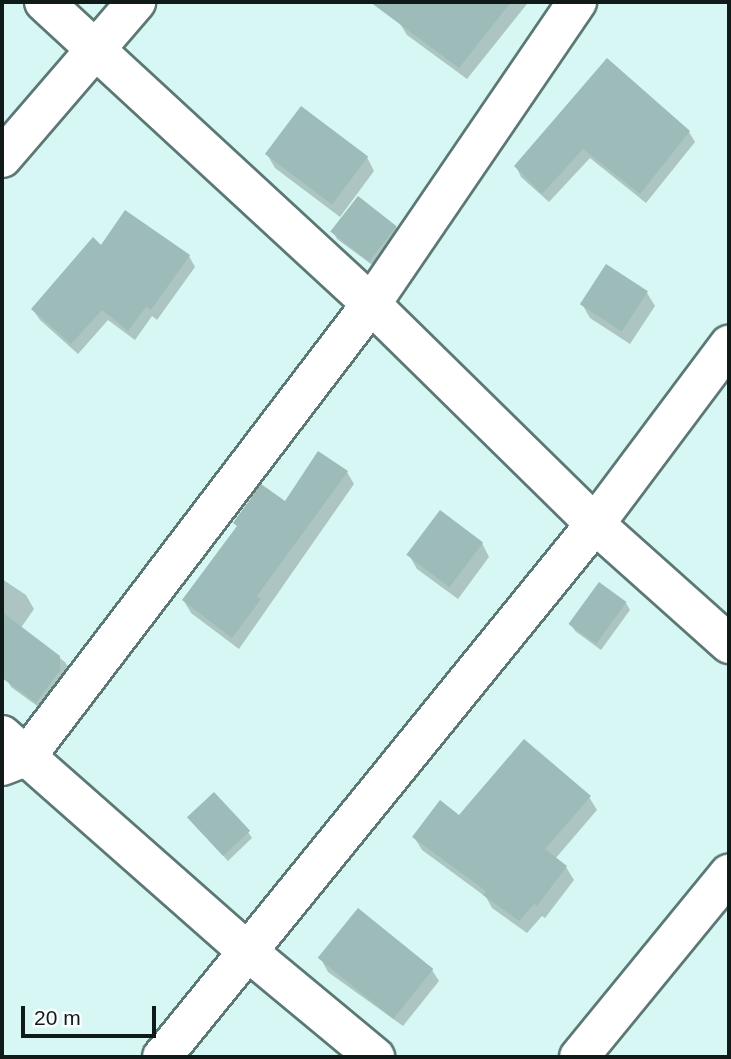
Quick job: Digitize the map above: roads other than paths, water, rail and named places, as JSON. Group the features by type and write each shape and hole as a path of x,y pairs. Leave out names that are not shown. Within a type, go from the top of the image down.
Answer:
{"street":[{"path":"44,2 371,304 596,524 729,644"},
{"path":"2,158 136,2"},
{"path":"375,1057 10,753 371,304 577,2"},
{"path":"162,1057 246,950 596,524 729,345"},
{"path":"579,1057 729,874"}]}
